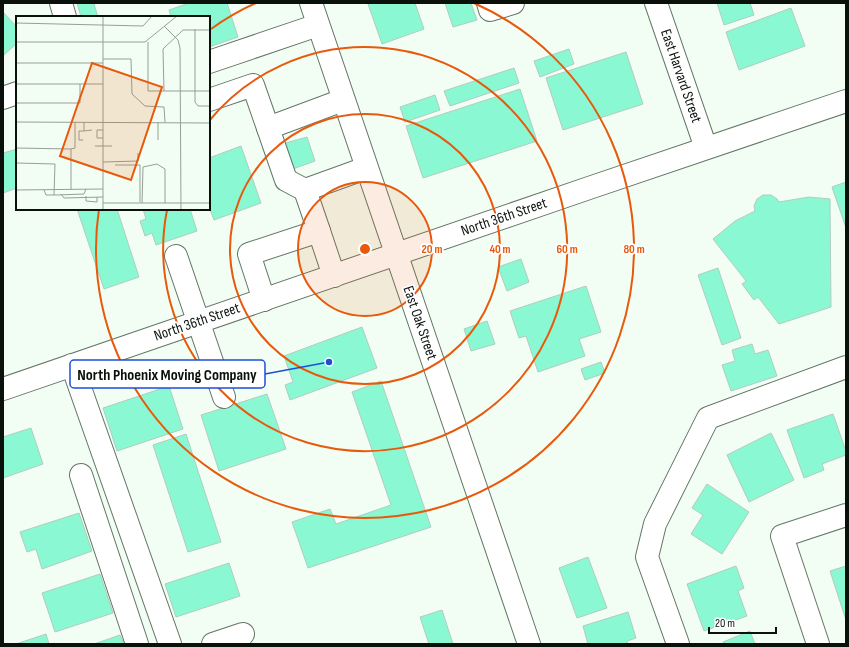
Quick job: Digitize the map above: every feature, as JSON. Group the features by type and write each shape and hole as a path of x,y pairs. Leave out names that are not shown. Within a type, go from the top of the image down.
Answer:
{"street":[{"path":"61,3 65,16"},
{"name":"East Oak Street","path":"311,3 529,644"},
{"path":"488,3 490,10 513,3"},
{"name":"East Harvard Street","path":"656,3 706,148"},
{"path":"210,62 318,25"},
{"path":"210,100 253,85 286,180 305,190 334,276"},
{"path":"3,98 16,93"},
{"path":"268,128 343,100"},
{"name":"North 36th Street","path":"3,389 846,101"},
{"path":"305,190 366,168"},
{"path":"264,300 249,254 318,231"},
{"path":"176,256 224,397"},
{"path":"72,365 170,644"},
{"path":"678,644 647,557 655,524 708,418 846,367"},
{"path":"81,474 137,644"},
{"path":"818,644 782,536 846,515"},
{"path":"213,644 243,634"}],"building":[{"path":"77,3 98,3 94,4 98,16 81,16"},
{"path":"189,3 227,3 238,37 210,47 210,16 171,16 169,10"},
{"path":"415,3 424,29 382,44 368,4"},
{"path":"445,3 471,3 477,20 453,27"},
{"path":"717,3 750,3 754,15 724,25"},
{"path":"791,8 805,46 739,70 726,32"},
{"path":"3,12 16,26 16,44 3,56"},
{"path":"569,49 574,64 540,77 534,61"},
{"path":"626,52 643,104 563,130 546,78"},
{"path":"514,68 519,83 450,106 444,91"},
{"path":"520,89 537,141 423,178 406,126"},
{"path":"435,95 440,110 405,122 400,107"},
{"path":"307,137 315,161 290,170 282,144"},
{"path":"241,146 261,203 214,220 210,210 210,158"},
{"path":"16,149 16,188 3,193 3,153"},
{"path":"846,182 846,228 832,187"},
{"path":"763,195 771,195 779,202 809,197 830,199 831,307 779,324 758,297 754,300 742,284 746,281 713,239 735,221 755,211 754,206 757,199"},
{"path":"77,210 117,210 139,277 104,289"},
{"path":"143,210 190,210 197,231 156,245 152,233 145,236 140,221 146,219"},
{"path":"521,259 529,282 507,291 498,267"},
{"path":"718,268 741,338 722,345 698,275"},
{"path":"586,286 601,332 579,339 585,356 538,372 526,336 519,338 510,311"},
{"path":"487,321 495,344 471,351 464,329"},
{"path":"362,327 377,368 290,400 285,385 293,382 284,356"},
{"path":"752,344 755,354 768,350 777,376 731,391 722,365 735,361 732,350"},
{"path":"601,362 605,373 585,380 581,369"},
{"path":"381,381 431,527 308,568 292,522 330,509 336,524 391,505 352,392"},
{"path":"169,386 183,429 117,451 103,408"},
{"path":"267,394 286,449 219,471 201,415"},
{"path":"833,414 846,451 846,455 822,464 824,470 804,478 787,430"},
{"path":"31,428 43,464 3,478 3,437"},
{"path":"771,433 794,480 749,502 727,455"},
{"path":"186,434 221,542 188,552 153,445"},
{"path":"707,484 749,512 722,554 691,534 703,515 692,508"},
{"path":"79,513 92,551 42,569 36,549 27,552 20,532"},
{"path":"588,557 607,608 577,618 559,568"},
{"path":"229,563 240,596 176,617 165,584"},
{"path":"736,566 744,588 738,591 747,616 704,631 687,584"},
{"path":"846,566 846,620 830,571"},
{"path":"100,574 113,613 55,632 42,593"},
{"path":"442,610 453,644 429,644 420,617"},
{"path":"628,612 636,638 627,641 628,644 588,644 583,626"},
{"path":"750,631 755,644 724,644 723,642"},
{"path":"46,634 49,644 16,644"},
{"path":"120,635 124,644 94,644"}],"place":[{"name":"North Phoenix Moving Company","path":"329,362"}]}
